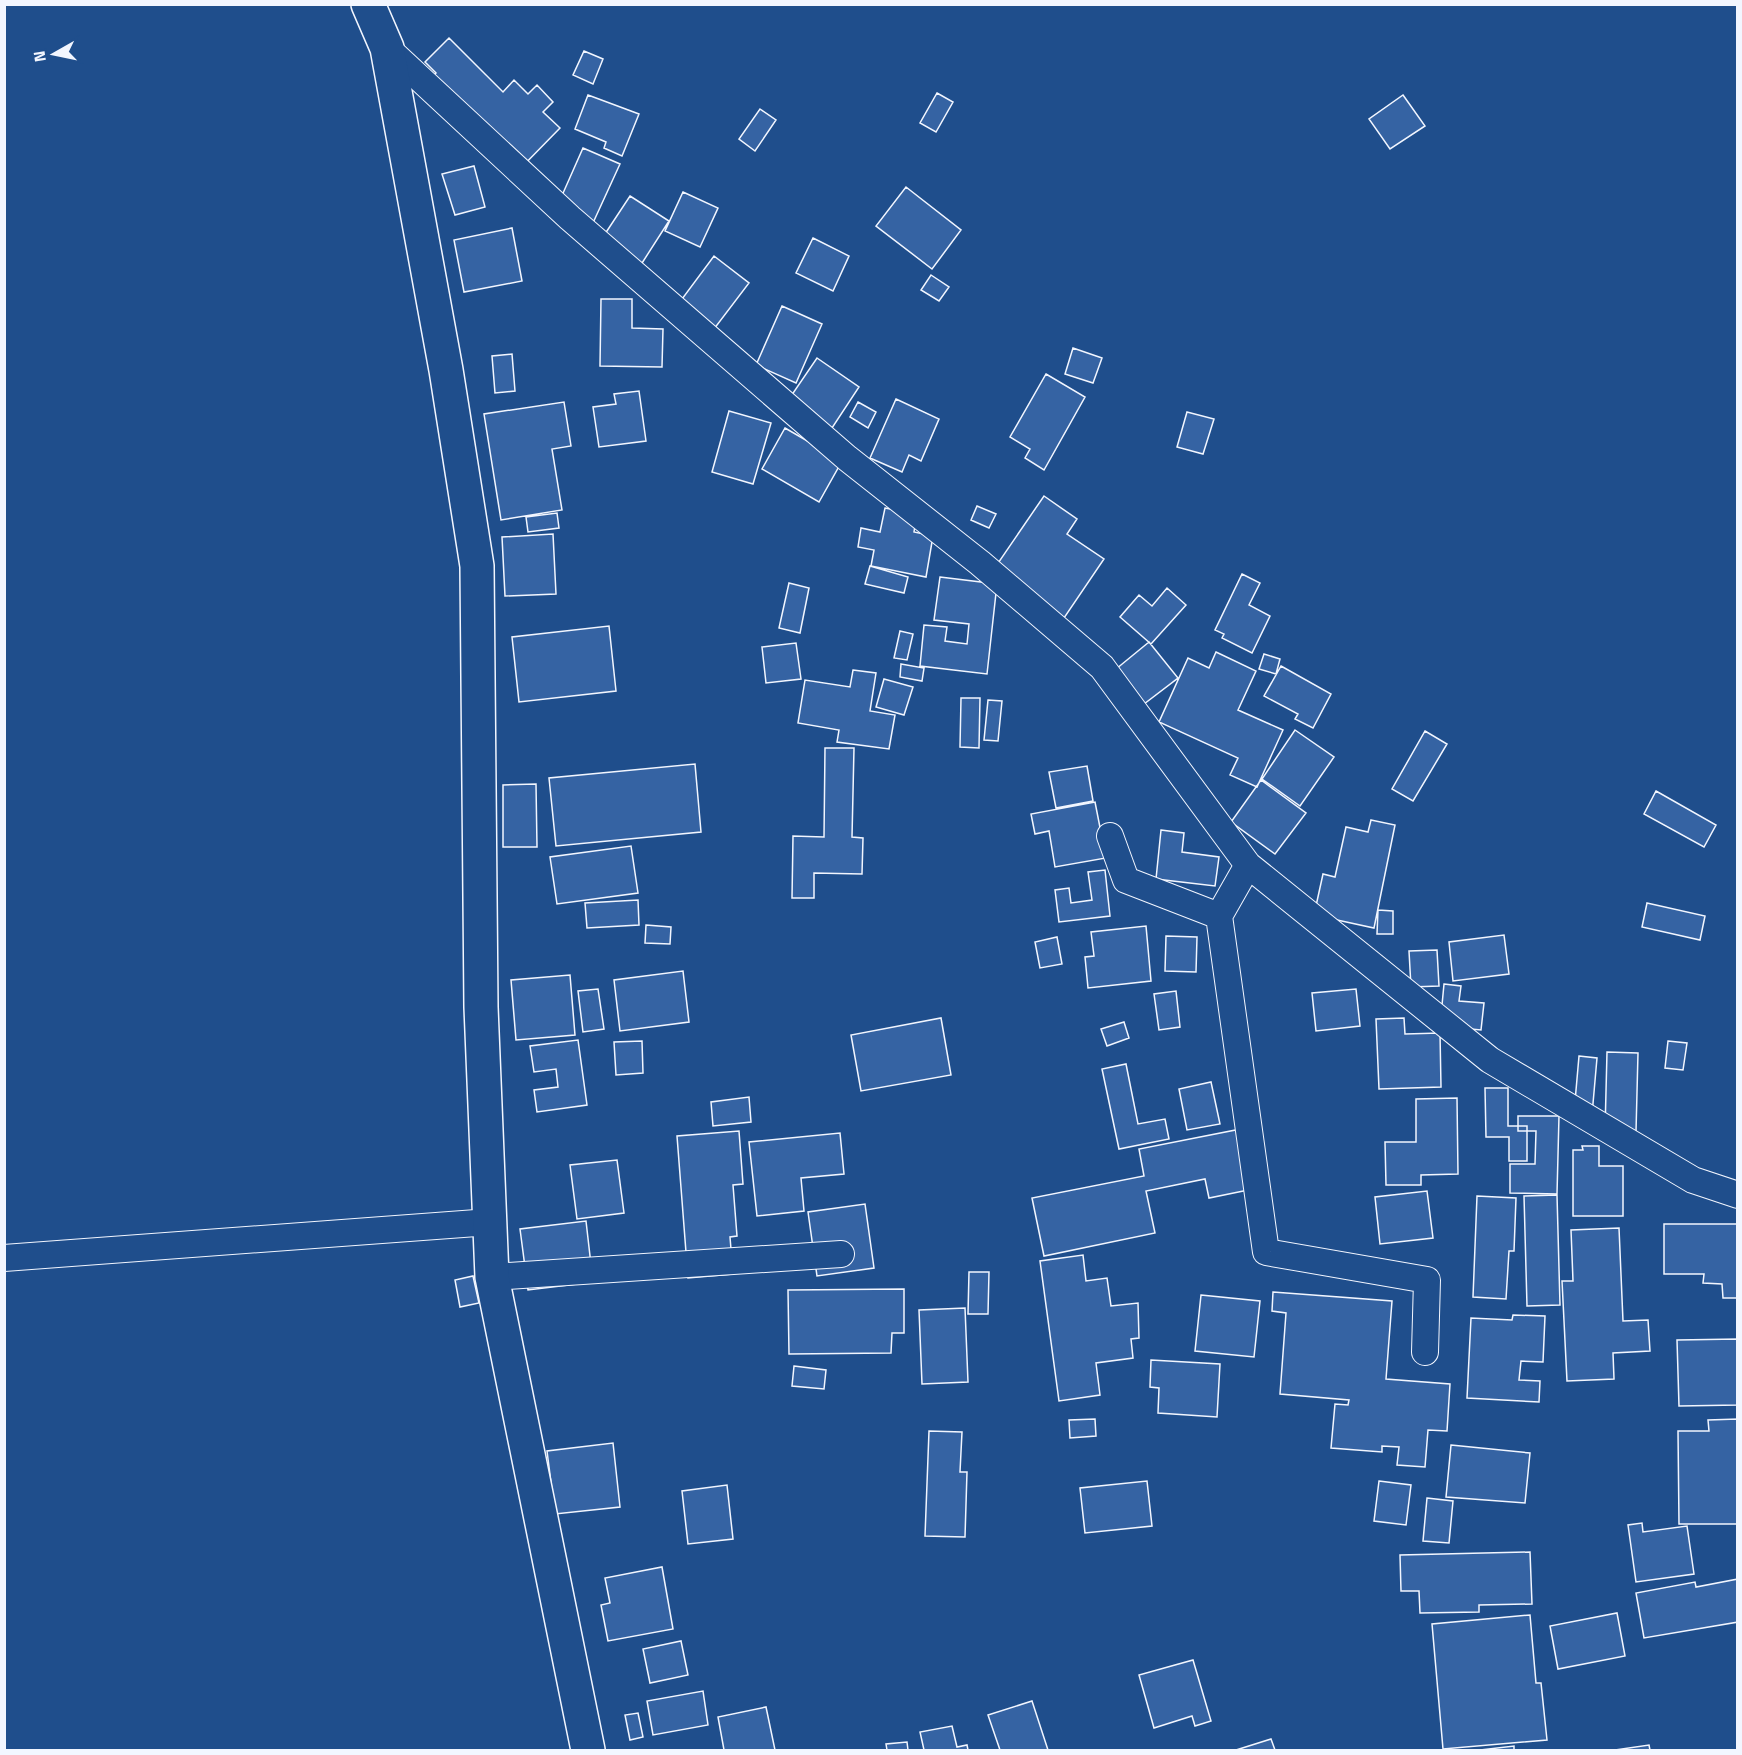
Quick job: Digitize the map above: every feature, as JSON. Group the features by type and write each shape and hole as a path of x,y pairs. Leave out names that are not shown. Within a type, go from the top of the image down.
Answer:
{"street":[{"path":"368,4 387,48 446,370 477,566 481,1007 492,1277 588,1750"},
{"path":"387,48 570,218 847,458 980,563 1102,667 1248,865 1490,1060 1693,1180 1737,1195"},
{"path":"1110,836 1126,880 1219,916"},
{"path":"1248,865 1219,916 1266,1252 1428,1280 1425,1352"},
{"path":"4,1258 490,1222"},
{"path":"492,1277 841,1254"}],"building":[{"path":"449,38 503,92 514,80 528,94 537,85 553,102 543,112 560,128 515,174 424,84 436,73 425,62"},
{"path":"584,51 603,59 593,84 573,75"},
{"path":"937,93 953,102 936,132 920,123"},
{"path":"588,95 639,114 622,156 604,148 606,142 575,129"},
{"path":"1403,95 1425,126 1390,149 1369,119"},
{"path":"760,109 776,120 755,151 739,139"},
{"path":"583,148 620,164 592,225 556,209"},
{"path":"474,166 485,207 455,215 442,174"},
{"path":"906,187 961,230 932,269 876,226"},
{"path":"683,192 718,208 700,247 665,231"},
{"path":"630,196 669,221 635,274 601,240"},
{"path":"512,228 522,281 464,292 454,240"},
{"path":"813,238 849,256 833,291 796,273"},
{"path":"714,256 749,283 714,329 679,303"},
{"path":"931,275 949,287 939,301 921,290"},
{"path":"601,299 632,299 632,328 663,329 662,367 600,366"},
{"path":"782,306 822,324 796,383 756,365"},
{"path":"1073,348 1102,358 1093,383 1065,374"},
{"path":"512,354 515,391 495,393 492,356"},
{"path":"817,358 859,387 832,428 789,399"},
{"path":"1046,374 1085,397 1044,470 1025,458 1030,449 1010,437"},
{"path":"639,391 646,441 599,447 593,407 616,404 614,394"},
{"path":"896,399 939,419 921,461 909,455 902,472 870,458"},
{"path":"564,402 571,446 552,449 562,510 501,520 484,414"},
{"path":"858,402 876,412 868,428 850,417"},
{"path":"729,411 771,423 753,484 712,472"},
{"path":"1187,412 1214,419 1203,454 1177,447"},
{"path":"785,428 842,461 819,502 762,469"},
{"path":"1044,496 1077,519 1067,534 1104,559 1064,618 994,569"},
{"path":"977,506 996,514 989,528 971,520"},
{"path":"885,508 917,514 914,532 933,536 926,577 871,566 874,550 858,547 861,528 880,532"},
{"path":"557,513 559,528 528,532 526,517"},
{"path":"553,534 556,594 505,596 502,537"},
{"path":"870,566 908,577 904,593 865,584"},
{"path":"1242,574 1260,583 1249,605 1270,616 1252,653 1222,638 1224,634 1215,630"},
{"path":"940,577 997,584 987,674 920,666 924,625 947,627 945,641 967,644 969,624 934,620"},
{"path":"789,583 809,588 800,633 779,628"},
{"path":"1167,588 1186,605 1151,644 1120,617 1139,595 1152,606"},
{"path":"609,626 616,691 519,702 512,637"},
{"path":"900,631 913,634 907,660 894,658"},
{"path":"1149,642 1178,678 1144,704 1116,669"},
{"path":"796,643 801,679 766,683 762,647"},
{"path":"1216,652 1256,671 1238,710 1283,730 1257,787 1230,775 1238,758 1159,722 1188,658 1209,668"},
{"path":"1264,654 1280,659 1276,674 1259,669"},
{"path":"901,664 924,668 922,681 900,677"},
{"path":"1281,666 1331,694 1313,728 1295,719 1298,714 1264,696"},
{"path":"853,670 876,673 870,711 895,715 889,749 837,742 839,730 798,723 805,680 850,687"},
{"path":"884,679 913,687 904,715 876,707"},
{"path":"961,698 980,698 979,748 960,747"},
{"path":"988,700 1002,701 998,741 984,740"},
{"path":"1295,730 1334,757 1300,806 1262,779"},
{"path":"1425,731 1447,744 1413,801 1392,789"},
{"path":"825,748 854,748 852,837 863,838 862,874 814,873 814,898 792,898 793,836 824,837"},
{"path":"695,764 701,832 556,846 549,778"},
{"path":"1087,766 1093,801 1056,808 1049,772"},
{"path":"1261,780 1306,813 1275,854 1231,822"},
{"path":"536,784 537,847 503,847 503,785"},
{"path":"1656,791 1716,825 1704,847 1644,814"},
{"path":"1095,802 1106,858 1055,867 1049,831 1035,834 1031,814"},
{"path":"1371,820 1395,825 1374,928 1314,915 1323,874 1335,877 1346,827 1368,832"},
{"path":"1161,830 1184,833 1182,852 1219,857 1215,886 1156,879"},
{"path":"631,846 638,893 557,904 550,857"},
{"path":"1105,870 1110,916 1059,922 1055,890 1069,888 1071,903 1092,900 1088,872"},
{"path":"638,900 639,925 587,928 585,903"},
{"path":"1647,903 1705,916 1700,940 1642,927"},
{"path":"1378,910 1393,911 1393,934 1377,934"},
{"path":"646,925 671,927 670,944 645,943"},
{"path":"1146,926 1151,981 1088,988 1085,957 1094,956 1091,932"},
{"path":"1504,935 1509,974 1453,981 1449,942"},
{"path":"1166,936 1197,937 1196,972 1165,971"},
{"path":"1057,937 1062,964 1040,968 1035,942"},
{"path":"1437,950 1439,986 1411,987 1409,951"},
{"path":"683,971 689,1022 620,1031 614,980"},
{"path":"570,975 575,1035 516,1040 511,980"},
{"path":"1444,984 1461,986 1459,1001 1484,1003 1481,1030 1440,1026"},
{"path":"598,989 604,1029 583,1032 578,991"},
{"path":"1356,989 1360,1026 1316,1031 1312,993"},
{"path":"1176,991 1180,1027 1159,1030 1154,994"},
{"path":"941,1018 951,1075 861,1091 851,1035"},
{"path":"1404,1018 1405,1034 1440,1033 1441,1087 1379,1089 1376,1019"},
{"path":"1124,1022 1129,1038 1107,1046 1101,1029"},
{"path":"578,1040 587,1105 537,1112 534,1090 558,1087 556,1069 534,1072 530,1046"},
{"path":"642,1041 643,1073 616,1075 614,1042"},
{"path":"1668,1041 1687,1043 1683,1070 1665,1068"},
{"path":"1607,1052 1638,1053 1636,1132 1605,1131"},
{"path":"1579,1056 1597,1058 1592,1115 1574,1113"},
{"path":"1126,1064 1138,1124 1165,1119 1169,1139 1119,1149 1102,1069"},
{"path":"1211,1082 1220,1124 1187,1130 1179,1089"},
{"path":"1485,1088 1508,1088 1508,1126 1527,1126 1527,1161 1509,1161 1509,1137 1486,1137"},
{"path":"749,1097 751,1122 713,1126 711,1102"},
{"path":"1457,1098 1458,1174 1421,1175 1421,1185 1386,1185 1385,1142 1416,1142 1416,1099"},
{"path":"1518,1116 1559,1116 1557,1194 1510,1193 1510,1164 1535,1164 1536,1131 1518,1131"},
{"path":"1256,1126 1268,1186 1209,1198 1205,1179 1146,1191 1155,1233 1044,1256 1032,1198 1144,1176 1139,1149"},
{"path":"739,1131 743,1184 733,1185 737,1236 730,1237 733,1274 688,1278 677,1136"},
{"path":"840,1133 844,1174 801,1178 804,1211 757,1216 749,1142"},
{"path":"1582,1146 1599,1146 1599,1166 1623,1166 1623,1216 1573,1216 1573,1150 1583,1150"},
{"path":"617,1160 624,1213 577,1219 570,1165"},
{"path":"1427,1191 1433,1238 1380,1244 1375,1197"},
{"path":"1557,1195 1560,1305 1527,1306 1524,1196"},
{"path":"1477,1196 1516,1198 1514,1251 1509,1251 1506,1299 1473,1297"},
{"path":"865,1204 874,1268 817,1276 808,1212"},
{"path":"586,1221 593,1282 528,1290 520,1229"},
{"path":"1664,1224 1738,1224 1738,1298 1723,1298 1722,1284 1703,1283 1704,1274 1664,1274"},
{"path":"1619,1228 1623,1321 1648,1320 1650,1351 1613,1353 1614,1379 1567,1381 1562,1281 1573,1281 1571,1230"},
{"path":"1083,1255 1086,1281 1107,1278 1111,1306 1138,1303 1139,1338 1131,1339 1133,1358 1096,1363 1100,1395 1059,1401 1040,1261"},
{"path":"969,1272 989,1272 988,1314 968,1314"},
{"path":"473,1276 479,1303 460,1307 455,1280"},
{"path":"904,1289 904,1333 892,1333 891,1353 789,1354 788,1290"},
{"path":"1273,1292 1392,1301 1386,1379 1450,1384 1447,1431 1428,1430 1425,1467 1397,1465 1399,1447 1382,1446 1382,1452 1331,1448 1335,1404 1348,1405 1349,1400 1280,1394 1286,1313 1272,1311"},
{"path":"1201,1295 1260,1301 1254,1357 1195,1351"},
{"path":"965,1308 968,1382 922,1384 919,1310"},
{"path":"1513,1315 1545,1316 1543,1362 1521,1361 1519,1380 1540,1381 1539,1402 1467,1398 1471,1318 1512,1320"},
{"path":"1738,1339 1738,1405 1679,1406 1677,1340"},
{"path":"1151,1360 1220,1364 1217,1417 1158,1413 1159,1388 1150,1387"},
{"path":"794,1366 826,1370 824,1389 792,1386"},
{"path":"1095,1419 1096,1436 1070,1438 1069,1420"},
{"path":"1738,1419 1738,1524 1679,1524 1678,1431 1709,1431 1708,1420"},
{"path":"929,1431 962,1432 960,1472 967,1472 965,1537 925,1536"},
{"path":"613,1443 620,1507 555,1514 547,1451"},
{"path":"1451,1445 1530,1453 1525,1503 1446,1497"},
{"path":"1147,1481 1152,1526 1085,1533 1080,1488"},
{"path":"1379,1481 1411,1485 1406,1525 1374,1521"},
{"path":"727,1485 733,1539 688,1544 682,1491"},
{"path":"1427,1498 1453,1501 1449,1543 1423,1541"},
{"path":"1642,1523 1643,1532 1687,1526 1694,1574 1636,1582 1628,1525"},
{"path":"1530,1552 1532,1604 1479,1605 1479,1612 1420,1613 1419,1591 1401,1591 1400,1555"},
{"path":"662,1567 673,1629 608,1641 601,1605 610,1603 605,1578"},
{"path":"1738,1579 1738,1622 1644,1638 1636,1593 1695,1582 1696,1587"},
{"path":"1617,1613 1625,1656 1558,1669 1550,1626"},
{"path":"1530,1615 1536,1683 1541,1683 1547,1740 1443,1749 1432,1624"},
{"path":"681,1641 688,1675 650,1683 643,1649"},
{"path":"1193,1660 1211,1721 1195,1726 1192,1716 1154,1728 1139,1675"},
{"path":"703,1691 708,1725 653,1735 647,1701"},
{"path":"1032,1701 1048,1750 1000,1750 988,1715"},
{"path":"766,1707 775,1750 724,1750 718,1717"},
{"path":"638,1713 643,1737 630,1740 625,1715"},
{"path":"952,1726 957,1747 967,1745 968,1750 924,1750 920,1732"},
{"path":"1271,1739 1275,1750 1236,1750"},
{"path":"907,1742 908,1750 887,1750 886,1744"},
{"path":"1649,1745 1650,1750 1615,1750"},
{"path":"1514,1746 1514,1750 1480,1750"}]}
